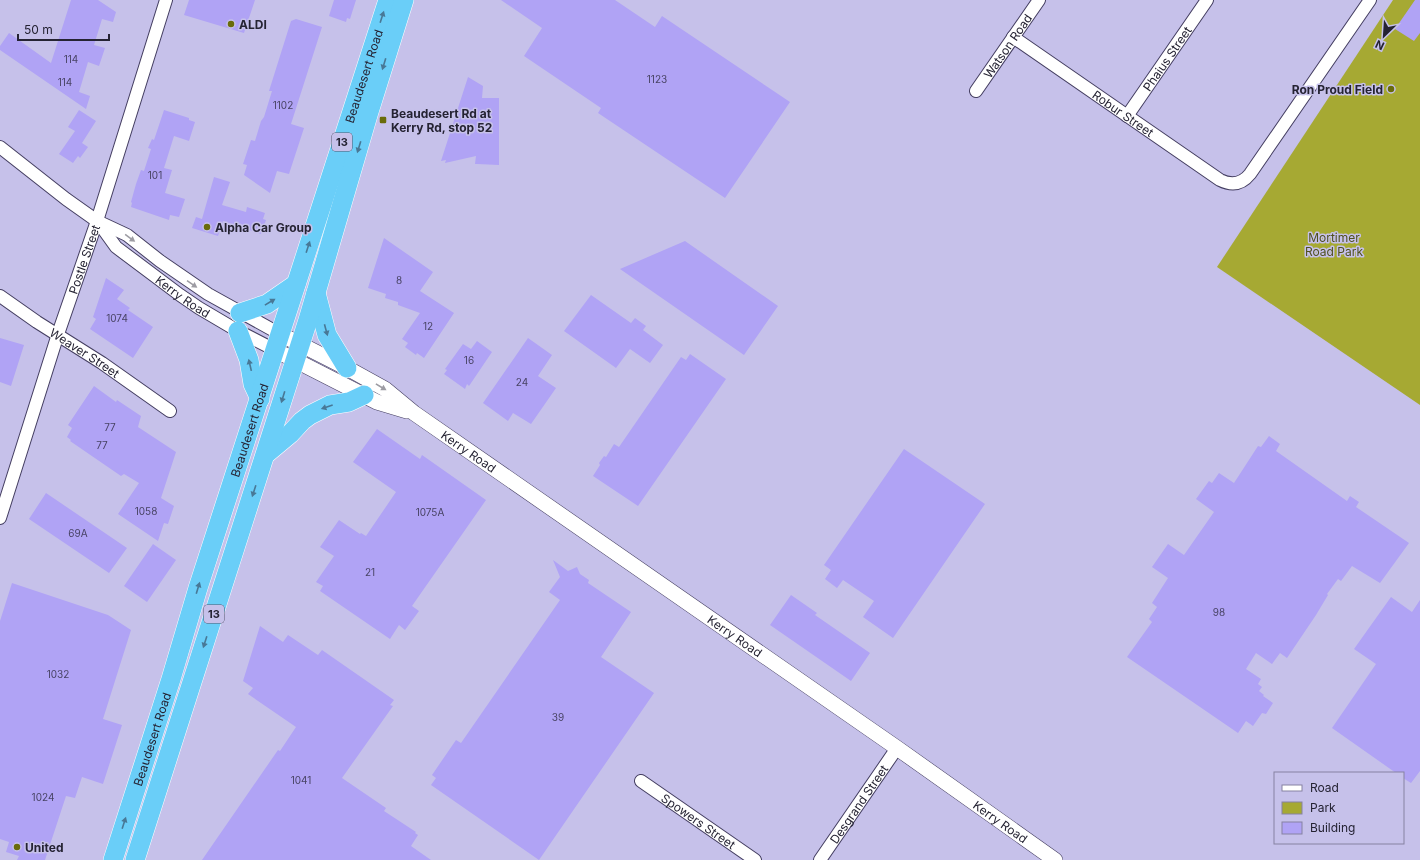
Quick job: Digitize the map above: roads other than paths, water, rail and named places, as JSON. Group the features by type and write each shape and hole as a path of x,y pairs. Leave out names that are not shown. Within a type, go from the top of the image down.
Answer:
{"highway":[{"name":"Beaudesert Road","path":"113,860 171,679 198,588 388,0"},
{"name":"Beaudesert Road","path":"135,860 266,454 404,0"},
{"path":"260,399 253,384 251,367 239,322 296,284"},
{"path":"316,292 327,335 347,368"},
{"path":"266,454 290,434 310,414 330,406 349,402 364,396"}],"street":[{"name":"Postle Street","path":"0,518 58,334 97,221 166,0"},
{"name":"Watson Road","path":"976,91 1039,0"},
{"name":"Phaius Street","path":"1127,116 1206,0"},
{"name":"Robur Street","path":"1013,36 1220,180 1236,184 1243,181 1250,174 1370,0"},
{"name":"Kerry Road","path":"0,147 66,199 97,221 127,235 239,322 278,342"},
{"name":"Kerry Road","path":"97,221 116,246 199,308 239,322 297,352 364,396 414,413"},
{"name":"Weaver Street","path":"0,296 37,322 102,363 170,411"},
{"name":"Kerry Road","path":"297,352 347,368 385,389 414,413 897,748 1055,860"},
{"name":"Desgrand Street","path":"820,860 897,748"},
{"name":"Spowers Street","path":"642,781 756,860"}],"place":[{"name":"ALDI","path":"231,24"},
{"name":"Ron Proud Field","path":"1391,89"},
{"name":"Beaudesert Rd at Kerry Rd, stop 52","path":"383,120"},
{"name":"Alpha Car Group","path":"207,227"},
{"name":"United","path":"17,847"}],"park label":[{"name":"Mortimer Road Park","path":"1334,244"}]}
